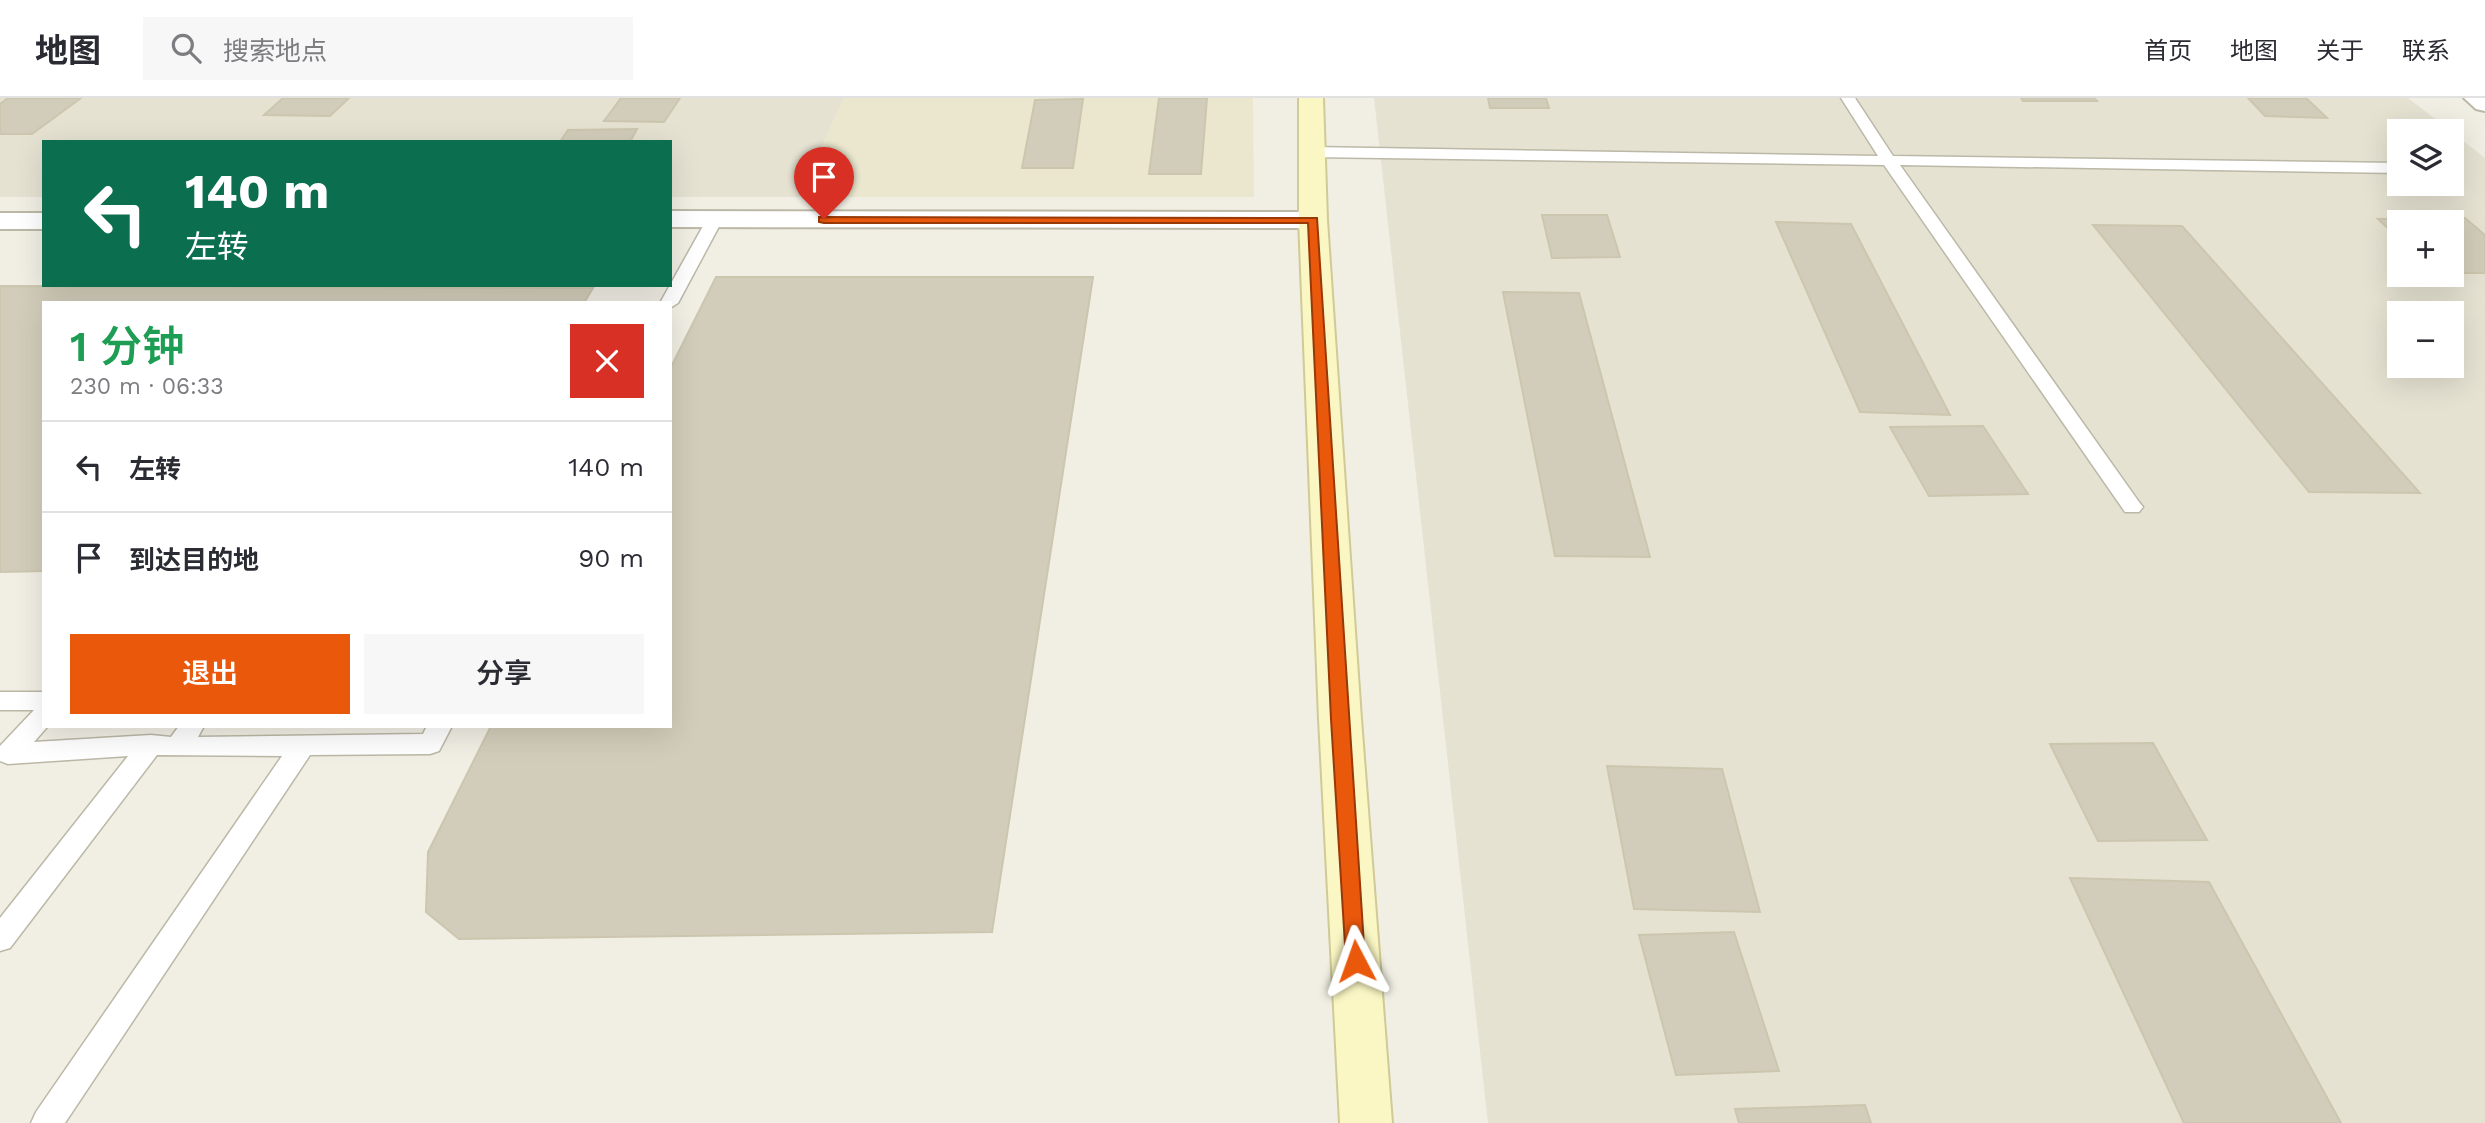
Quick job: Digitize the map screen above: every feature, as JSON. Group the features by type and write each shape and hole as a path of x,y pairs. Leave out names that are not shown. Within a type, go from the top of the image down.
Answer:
{"street":[{"path":"1311,98 1313,220 1340,719 1366,1123"},
{"path":"2476,98 2485,104"},
{"path":"672,219 1313,220"},
{"path":"0,221 42,221"}],"lane":[{"path":"1849,98 1889,161 2132,507"},
{"path":"1310,152 2387,168"},
{"path":"671,301 715,219"},
{"path":"0,701 42,701"},
{"path":"42,717 8,754 151,745 430,744 439,728"},
{"path":"178,747 191,728"},
{"path":"0,939 151,745"},
{"path":"47,1123 303,746"}],"shaded area":[{"path":"0,98 844,98 799,197 672,197 672,140 42,140 42,197 0,197"},
{"path":"844,98 1253,98 1254,197 799,197"},
{"path":"1374,98 2408,98 2435,119 2387,119 2387,196 2464,196 2464,141 2485,158 2485,1123 1488,1123"}],"building":[{"path":"8,98 81,98 32,134 0,134 0,104"},
{"path":"283,98 349,98 330,116 264,115"},
{"path":"621,98 680,98 664,122 604,121"},
{"path":"1159,98 1207,98 1201,174 1149,174"},
{"path":"1488,98 1546,98 1549,108 1490,108"},
{"path":"2021,98 2094,98 2097,101 2023,101"},
{"path":"2248,98 2306,98 2327,118 2265,116"},
{"path":"1083,99 1073,168 1022,168 1035,100"},
{"path":"637,129 631,140 561,140 568,130"},
{"path":"1542,215 1607,215 1620,257 1552,258"},
{"path":"2464,218 2485,235 2485,273 2464,273"},
{"path":"2378,219 2387,219 2387,228"},
{"path":"1776,222 1851,224 1950,415 1860,412"},
{"path":"2093,225 2182,226 2420,493 2309,492"},
{"path":"716,277 1093,277 992,932 459,939 426,912 428,852 490,728 672,728 672,365"},
{"path":"0,286 593,288 585,301 42,301 42,571 0,572"},
{"path":"1503,292 1579,293 1650,557 1555,556"},
{"path":"1983,426 2028,494 1929,496 1890,427"},
{"path":"2153,743 2207,840 2098,841 2050,744"},
{"path":"1607,766 1722,769 1760,912 1634,909"},
{"path":"2070,878 2209,882 2341,1123 2184,1123"},
{"path":"1734,932 1779,1071 1676,1075 1639,935"},
{"path":"1865,1105 1871,1123 1739,1123 1735,1109"}],"route":[{"path":"824,219 1313,220 1356,961"}]}
